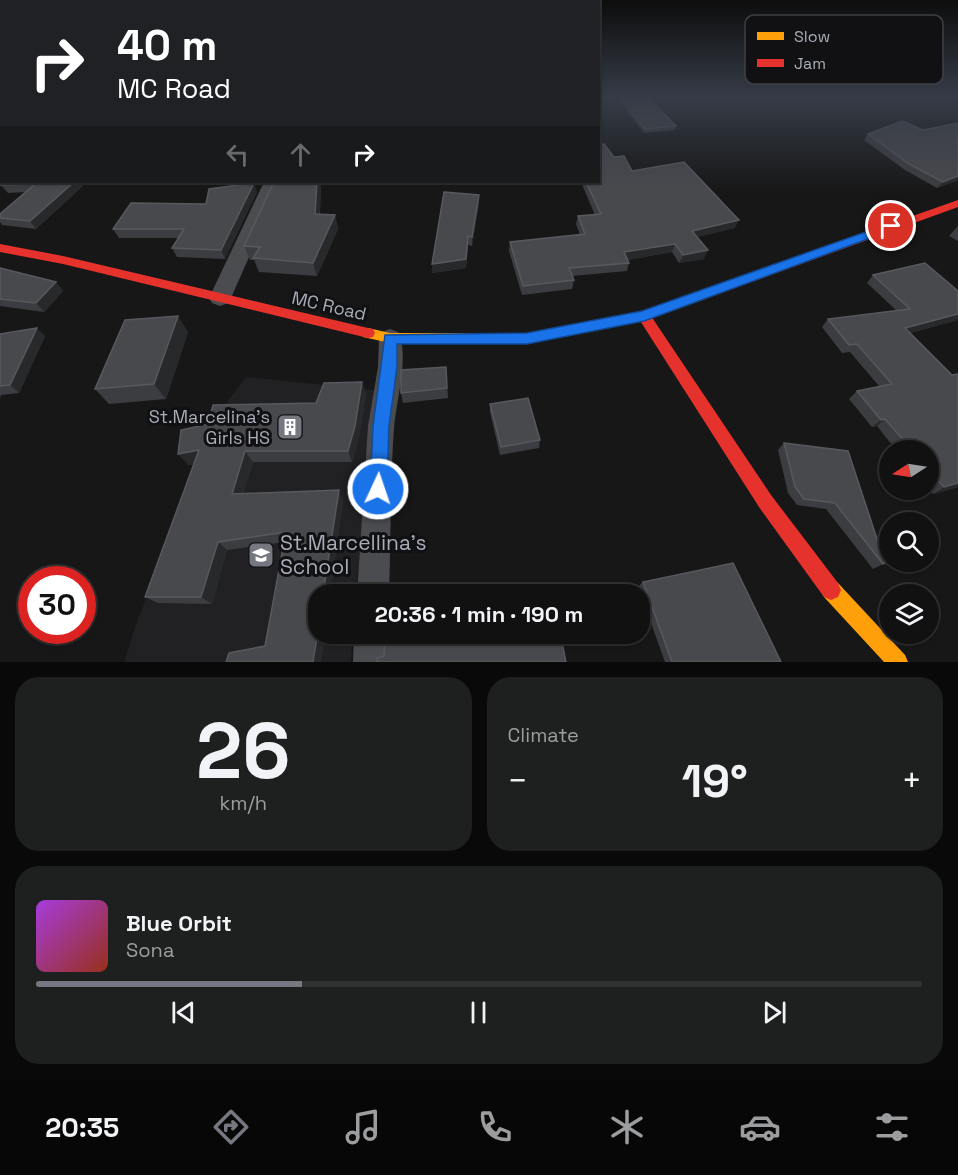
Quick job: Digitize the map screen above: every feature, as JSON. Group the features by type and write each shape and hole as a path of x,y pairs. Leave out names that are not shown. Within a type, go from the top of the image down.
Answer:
{"main road":[{"name":"MC Road","path":"0,248 63,260 390,338 527,338 644,316 958,203"},
{"path":"644,316 765,501 829,588 898,662"}],"street":[{"path":"220,297 273,183"},
{"path":"373,584 381,426 390,367 390,338"},
{"path":"369,662 370,644"}],"shaded area":[{"name":"St.Marcellina's School","path":"246,377 374,390 357,584 308,584 308,644 352,644 351,662 124,662 138,619 218,414"}],"building":[{"path":"881,129 958,129 958,176 943,182 909,164 868,134"},
{"path":"604,144 614,157 624,156 632,171 684,162 739,220 692,231 708,250 683,255 675,244 624,252 629,263 569,268 574,280 523,286 510,242 585,234 578,216 601,214 586,183 600,183 600,145"},
{"path":"4,183 73,183 30,221 0,218 0,214 35,184 1,185"},
{"path":"254,183 221,250 172,248 184,229 113,229 131,203 206,204 209,189"},
{"path":"274,183 317,183 315,214 335,215 313,263 253,258 260,247 244,246"},
{"path":"444,192 479,195 472,237 468,236 466,259 432,264"},
{"path":"925,263 958,291 958,314 905,328 952,375 958,374 958,483 944,487 939,482 939,440 903,440 885,419 881,420 857,391 892,384 857,344 849,345 828,319 910,309 873,275"},
{"path":"0,268 56,282 36,303 0,299"},
{"path":"178,316 154,384 95,389 125,320"},
{"path":"37,328 10,385 0,386 0,334"},
{"path":"446,367 447,388 401,393 401,370"},
{"path":"362,382 355,426 348,451 245,451 232,494 339,490 325,584 308,584 308,644 316,644 313,662 226,662 229,653 265,646 286,532 218,542 201,597 145,597 199,450 178,454 181,430 208,424 213,405 316,403 324,383"},
{"path":"528,398 540,440 501,447 490,404"},
{"path":"784,443 848,451 879,545 879,559 835,503 804,499 795,487"},
{"path":"733,563 781,662 672,662 650,601 650,584 643,582"},
{"path":"385,644 562,644 566,662 377,662 377,658 384,656"}],"traffic: slow":[{"path":"368,333 390,338 527,338 644,316 700,296"},
{"path":"831,590 898,662"}],"traffic: jam":[{"path":"700,296 958,203"},
{"path":"0,248 63,260 368,333"},
{"path":"644,316 765,501 831,590"}],"place":[{"name":"St.Marcelina's Girls HS","path":"290,427"},
{"name":"St.Marcellina's School","path":"261,555"}],"route":[{"path":"378,489 381,426 390,367 390,338 527,338 644,316 891,226"}]}
